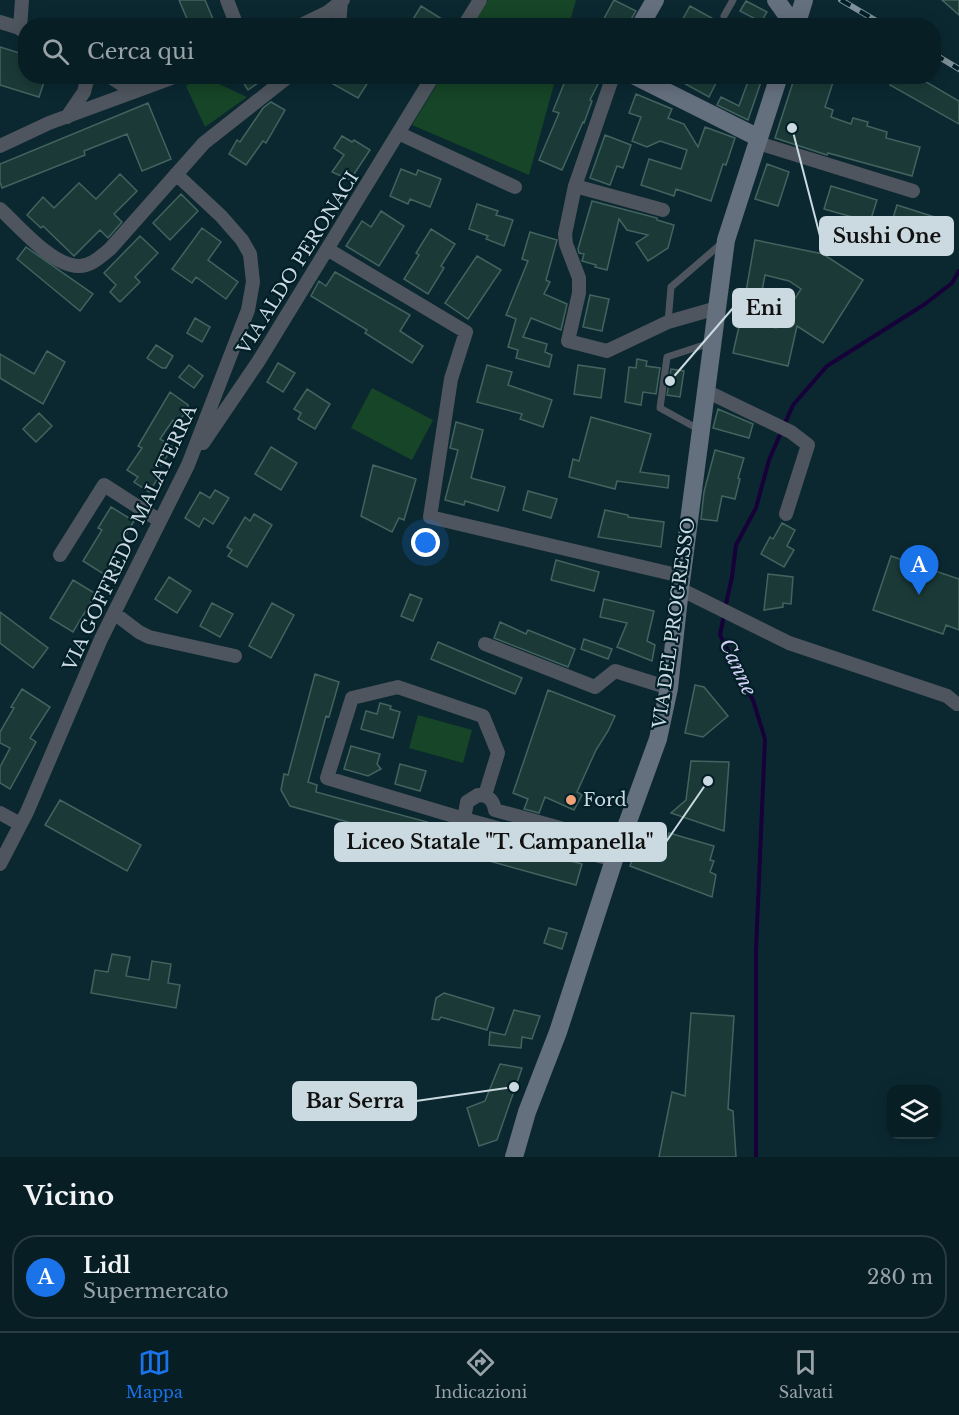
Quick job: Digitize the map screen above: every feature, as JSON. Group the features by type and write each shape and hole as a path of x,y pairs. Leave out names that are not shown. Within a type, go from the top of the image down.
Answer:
{"street":[{"path":"22,0 23,18"},
{"path":"227,0 234,18"},
{"path":"469,18 480,0"},
{"path":"645,18 655,0"},
{"path":"776,0 789,18"},
{"path":"798,18 804,0"},
{"path":"316,18 342,1"},
{"path":"340,18 342,1"},
{"path":"0,22 18,27"},
{"path":"67,117 84,92 86,84"},
{"path":"122,84 134,92"},
{"path":"133,84 134,92"},
{"path":"0,146 67,117 156,84"},
{"path":"0,208 49,254 66,264 79,267 94,262 110,249 204,143 279,84"},
{"name":"VIA ALDO PERONACI","path":"188,465 258,362 428,84"},
{"path":"610,84 575,186 565,234 566,244 579,278 579,292 568,341 607,351 668,322 717,308"},
{"path":"650,84 758,141 912,192"},
{"name":"VIA DEL PROGRESSO","path":"514,1157 527,1112 558,1032 610,859 626,829 658,739 669,688 680,582 726,240 776,84"},
{"path":"398,133 514,187"},
{"name":"VIA GOFFREDO MALATERRA","path":"0,864 114,613 188,465 248,310 253,282 250,254 242,240 177,174"},
{"path":"575,186 663,210"},
{"path":"327,249 466,332 451,379 430,517 680,582 701,599 789,643 956,701"},
{"path":"706,391 791,432 808,446 786,514"},
{"path":"60,555 104,485 160,521"},
{"path":"114,613 139,632 149,636 235,656"},
{"path":"485,644 595,687 615,671 669,688"},
{"path":"485,795 498,753 483,716 398,687 352,699 327,778 610,859"},
{"path":"465,819 467,802 472,797 485,795 491,798 495,810 600,839 626,829"},
{"path":"0,813 20,824"}],"lane":[{"path":"724,16 733,0"},
{"path":"668,322 671,287 726,240"},
{"path":"701,430 660,408 668,357 712,342"},
{"path":"600,839 610,859"}],"green space":[{"path":"488,0 576,0 571,18 477,18"},
{"path":"189,84 219,84 247,97 205,127 186,86"},
{"path":"437,84 554,84 529,175 412,125"},
{"path":"372,388 433,420 412,460 351,428"},
{"path":"418,715 472,730 463,763 409,748"}],"building":[{"path":"179,0 205,0 213,18 187,18"},
{"path":"614,0 636,11 632,18 604,18"},
{"path":"942,0 959,0 959,15"},
{"path":"746,1 767,12 763,18 753,18 740,11"},
{"path":"421,6 440,18 414,18"},
{"path":"690,6 712,18 683,18"},
{"path":"0,47 18,53 18,84 43,84 39,97 0,85"},
{"path":"244,84 257,84 248,90"},
{"path":"333,84 367,84 358,98"},
{"path":"564,84 598,84 590,100 592,101 584,123 562,170 539,160 559,113 553,111"},
{"path":"685,84 716,84 709,97"},
{"path":"747,84 760,84 748,120 717,105 721,97 739,106"},
{"path":"792,84 832,84 825,107 833,110 831,117 851,124 853,118 868,122 867,126 887,132 886,138 920,147 912,176 828,153 827,155 775,138"},
{"path":"930,84 959,101 959,124 890,85"},
{"path":"636,94 672,109 668,118 684,124 698,147 705,127 735,138 726,165 723,164 711,201 676,189 674,196 641,185 649,159 681,169 687,150 660,141 647,147 632,141 641,117 629,113"},
{"path":"271,102 285,110 266,143 263,141 246,165 229,154 237,140 240,142 263,108"},
{"path":"148,103 171,159 142,171 127,134 84,151 85,155 2,188 0,164"},
{"path":"605,135 631,145 623,168 617,166 610,185 590,178"},
{"path":"342,136 370,150 350,180 332,172 344,155 334,148"},
{"path":"767,164 789,172 778,206 755,199"},
{"path":"401,169 416,175 418,170 441,179 430,207 410,199 408,204 390,196"},
{"path":"120,174 137,191 114,214 122,222 108,238 100,230 74,256 43,226 41,228 27,215 43,197 54,208 79,183 96,199"},
{"path":"831,186 877,200 870,222 824,209"},
{"path":"181,194 198,211 170,240 153,223"},
{"path":"592,201 657,218 657,220 674,225 668,248 648,261 636,243 648,235 627,230 619,219 607,270 582,261 584,254 579,253 578,249"},
{"path":"477,204 498,211 496,215 513,220 504,246 486,239 488,236 469,229"},
{"path":"897,205 941,219 934,242 890,228"},
{"path":"381,211 404,226 379,266 346,246 362,221 371,227"},
{"path":"202,228 221,242 208,260 238,282 226,299 196,277 192,283 172,269"},
{"path":"431,229 455,244 441,266 444,268 428,294 404,279"},
{"path":"530,232 557,240 546,280 550,282 544,294 567,304 561,330 531,318 523,337 547,344 545,352 552,355 549,367 516,358 518,350 508,347 516,319 506,315 528,261 522,259"},
{"path":"140,236 158,253 135,277 140,282 120,302 110,292 116,285 104,273"},
{"path":"755,240 823,254 863,280 823,343 797,326 788,366 733,353","holes":["765,275 789,281 801,289 776,328 756,323"]},
{"path":"26,247 93,294 80,311 17,259"},
{"path":"477,256 501,270 468,319 445,303"},
{"path":"335,272 410,315 400,331 423,346 412,363 365,333 367,330 311,296 319,281 326,286"},
{"path":"590,295 609,299 602,331 583,327"},
{"path":"195,318 210,327 202,342 187,333"},
{"path":"156,345 173,356 166,368 162,368 147,358"},
{"path":"47,351 65,362 43,404 0,378 0,354 34,374"},
{"path":"637,359 647,361 646,366 660,368 656,394 643,392 641,405 625,402 629,367 636,368"},
{"path":"278,363 295,373 283,392 267,382"},
{"path":"189,365 203,376 194,388 179,377"},
{"path":"487,365 512,372 508,385 552,400 543,427 520,419 522,414 477,402"},
{"path":"578,365 605,369 601,398 574,394"},
{"path":"671,369 684,371 680,397 667,395"},
{"path":"307,389 330,404 315,429 298,419 301,413 294,409"},
{"path":"170,392 188,405 188,408 178,423 173,420 160,439 173,447 157,471 161,474 149,492 134,482 138,477 127,470 142,448 138,446"},
{"path":"718,409 753,424 749,438 713,428"},
{"path":"39,413 52,426 36,442 23,429"},
{"path":"591,417 651,434 640,472 669,476 668,488 617,481 615,489 569,477 573,459 579,461"},
{"path":"456,422 483,430 471,478 505,487 498,511 465,501 464,505 445,500 458,450 450,448"},
{"path":"271,447 297,463 281,490 255,474"},
{"path":"715,450 744,458 735,499 722,496 717,521 701,519 704,492"},
{"path":"373,465 416,479 404,520 399,518 392,532 361,516"},
{"path":"215,490 229,498 213,524 204,518 199,527 185,518 200,492 210,498"},
{"path":"528,491 557,499 551,518 523,510"},
{"path":"111,507 134,521 112,558 120,562 110,578 83,561 102,530 98,528"},
{"path":"605,510 628,515 628,517 664,522 661,547 598,537"},
{"path":"254,514 272,525 247,567 228,556 232,550 227,547 245,517 250,521"},
{"path":"782,523 795,530 787,546 794,550 784,567 761,554 770,537 773,539"},
{"path":"891,556 959,579 959,630 946,625 943,634 873,610"},
{"path":"556,560 599,572 594,591 551,580"},
{"path":"768,574 793,577 791,604 783,603 783,607 764,610"},
{"path":"169,577 191,591 177,613 155,599"},
{"path":"73,580 96,594 73,632 50,618"},
{"path":"410,594 422,599 413,621 401,616"},
{"path":"604,599 654,611 647,641 655,645 652,661 617,647 627,623 600,617"},
{"path":"212,603 233,614 220,637 200,626"},
{"path":"272,603 294,615 271,658 249,646"},
{"path":"0,612 48,648 33,668 0,643"},
{"path":"500,622 526,634 528,630 575,649 568,667 494,638"},
{"path":"584,639 612,649 608,659 581,649"},
{"path":"438,642 522,678 515,694 431,659"},
{"path":"315,674 339,682 329,717 326,716 308,782 317,785 316,792 582,864 576,885 290,806 281,790 284,774 288,775"},
{"path":"695,685 704,687 728,716 703,737 685,733"},
{"path":"22,689 50,707 30,738 36,742 10,789 0,783 0,767 10,748 0,743 0,732"},
{"path":"548,690 615,716 577,792 582,795 574,810 545,797 539,813 524,809 528,799 513,793"},
{"path":"380,703 400,712 393,738 361,729 366,711 377,714"},
{"path":"351,746 380,754 377,764 381,769 368,776 344,769"},
{"path":"691,761 729,762 724,831 671,813 686,800"},
{"path":"400,764 426,771 420,791 395,784"},
{"path":"60,800 141,845 127,871 45,825"},
{"path":"669,833 714,846 710,860 714,861 710,872 716,875 712,897 630,866 635,853 640,855 644,845 663,852"},
{"path":"549,928 567,933 562,949 544,943"},
{"path":"112,954 130,957 126,976 149,980 152,961 171,964 168,983 180,985 176,1008 91,993 95,970 108,972"},
{"path":"444,993 494,1008 487,1030 441,1017 439,1020 432,1019 436,998"},
{"path":"514,1010 540,1016 532,1039 522,1037 521,1048 489,1045 490,1032 505,1035"},
{"path":"691,1013 734,1016 728,1109 733,1111 736,1157 659,1157 672,1092 685,1096"},
{"path":"500,1064 522,1068 497,1140 479,1146 467,1108 485,1101"}],"waterway":[{"name":"Canne","path":"725,608 736,545 756,508 769,460 793,405 827,366 925,304 952,283 959,271"},
{"name":"Canne","path":"724,615 720,635 753,700 765,739 756,950 756,1157"}],"railway":[{"path":"841,0 871,18"},
{"path":"941,58 959,69"}],"place":[{"name":"Sushi One","path":"792,128"},
{"name":"Eni","path":"670,381"},
{"name":"Lidl","path":"919,595"},
{"name":"Liceo Statale \"T. Campanella\"","path":"708,781"},
{"name":"Ford","path":"571,800"},
{"name":"Bar Serra","path":"514,1087"}]}
